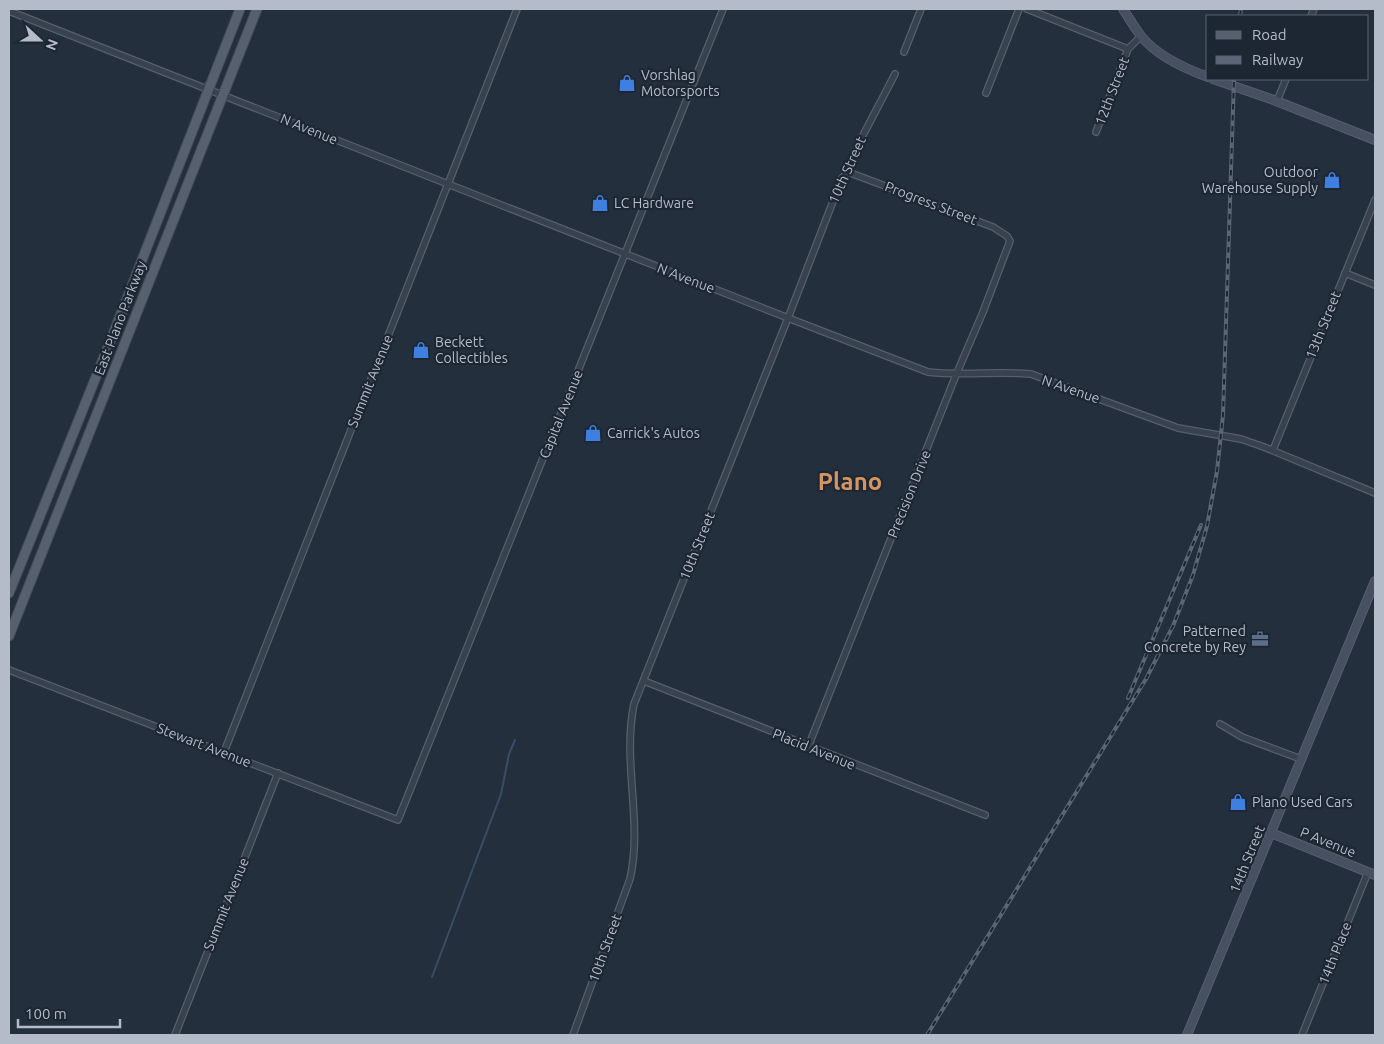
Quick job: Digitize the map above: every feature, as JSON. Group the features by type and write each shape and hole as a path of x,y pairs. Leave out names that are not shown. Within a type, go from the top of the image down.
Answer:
{"main road":[{"name":"East Plano Parkway","path":"9,594 240,9"},
{"name":"East Plano Parkway","path":"9,636 257,9"},
{"path":"1123,9 1141,36 1155,50 1171,61 1206,76"},
{"path":"1216,80 1276,101 1375,140"},
{"path":"167,196 181,201"},
{"path":"148,245 161,251"},
{"path":"110,342 123,348"},
{"path":"60,466 75,473"},
{"name":"14th Street","path":"1187,1035 1375,582"},
{"name":"P Avenue","path":"1271,833 1372,873"}],"street":[{"name":"Summit Avenue","path":"224,752 517,9"},
{"name":"Capital Avenue","path":"398,820 722,9"},
{"path":"904,52 921,9"},
{"path":"986,93 1019,9"},
{"path":"1027,9 1128,49 1141,36"},
{"name":"N Avenue","path":"9,11 928,372 956,374 1009,372 1031,374 1178,428 1241,439 1273,450 1375,493"},
{"name":"12th Street","path":"1096,132 1128,49"},
{"name":"10th Street","path":"573,1035 630,879 634,860 635,831 630,779 630,729 634,704 842,178 848,172 860,141 895,74"},
{"path":"1276,101 1286,80"},
{"name":"Progress Street","path":"848,172 993,227 1007,236 1010,241"},
{"name":"13th Street","path":"1273,450 1375,200"},
{"name":"Precision Drive","path":"808,746 1010,241"},
{"path":"1344,273 1375,285"},
{"name":"Stewart Avenue","path":"9,670 398,820"},
{"name":"Placid Avenue","path":"644,681 985,815"},
{"path":"1220,724 1242,737 1302,759"},
{"name":"Summit Avenue","path":"175,1035 278,773"},
{"name":"14th Place","path":"1302,1035 1372,873"}],"waterway":[{"path":"432,977 501,794 509,754 515,740"}],"railway":[{"path":"1240,15 1241,9"},
{"path":"927,1035 1146,679 1173,626 1193,575 1207,526 1217,471 1223,415 1234,80"},
{"path":"1128,698 1201,525"}],"place":[{"name":"Vorshlag Motorsports","path":"627,83"},
{"name":"Outdoor Warehouse Supply","path":"1332,180"},
{"name":"LC Hardware","path":"600,203"},
{"name":"Beckett Collectibles","path":"421,350"},
{"name":"Carrick's Autos","path":"593,433"},
{"name":"Patterned Concrete by Rey","path":"1260,639"},
{"name":"Plano Used Cars","path":"1238,802"}],"district":[{"name":"Plano","path":"850,482"}]}
